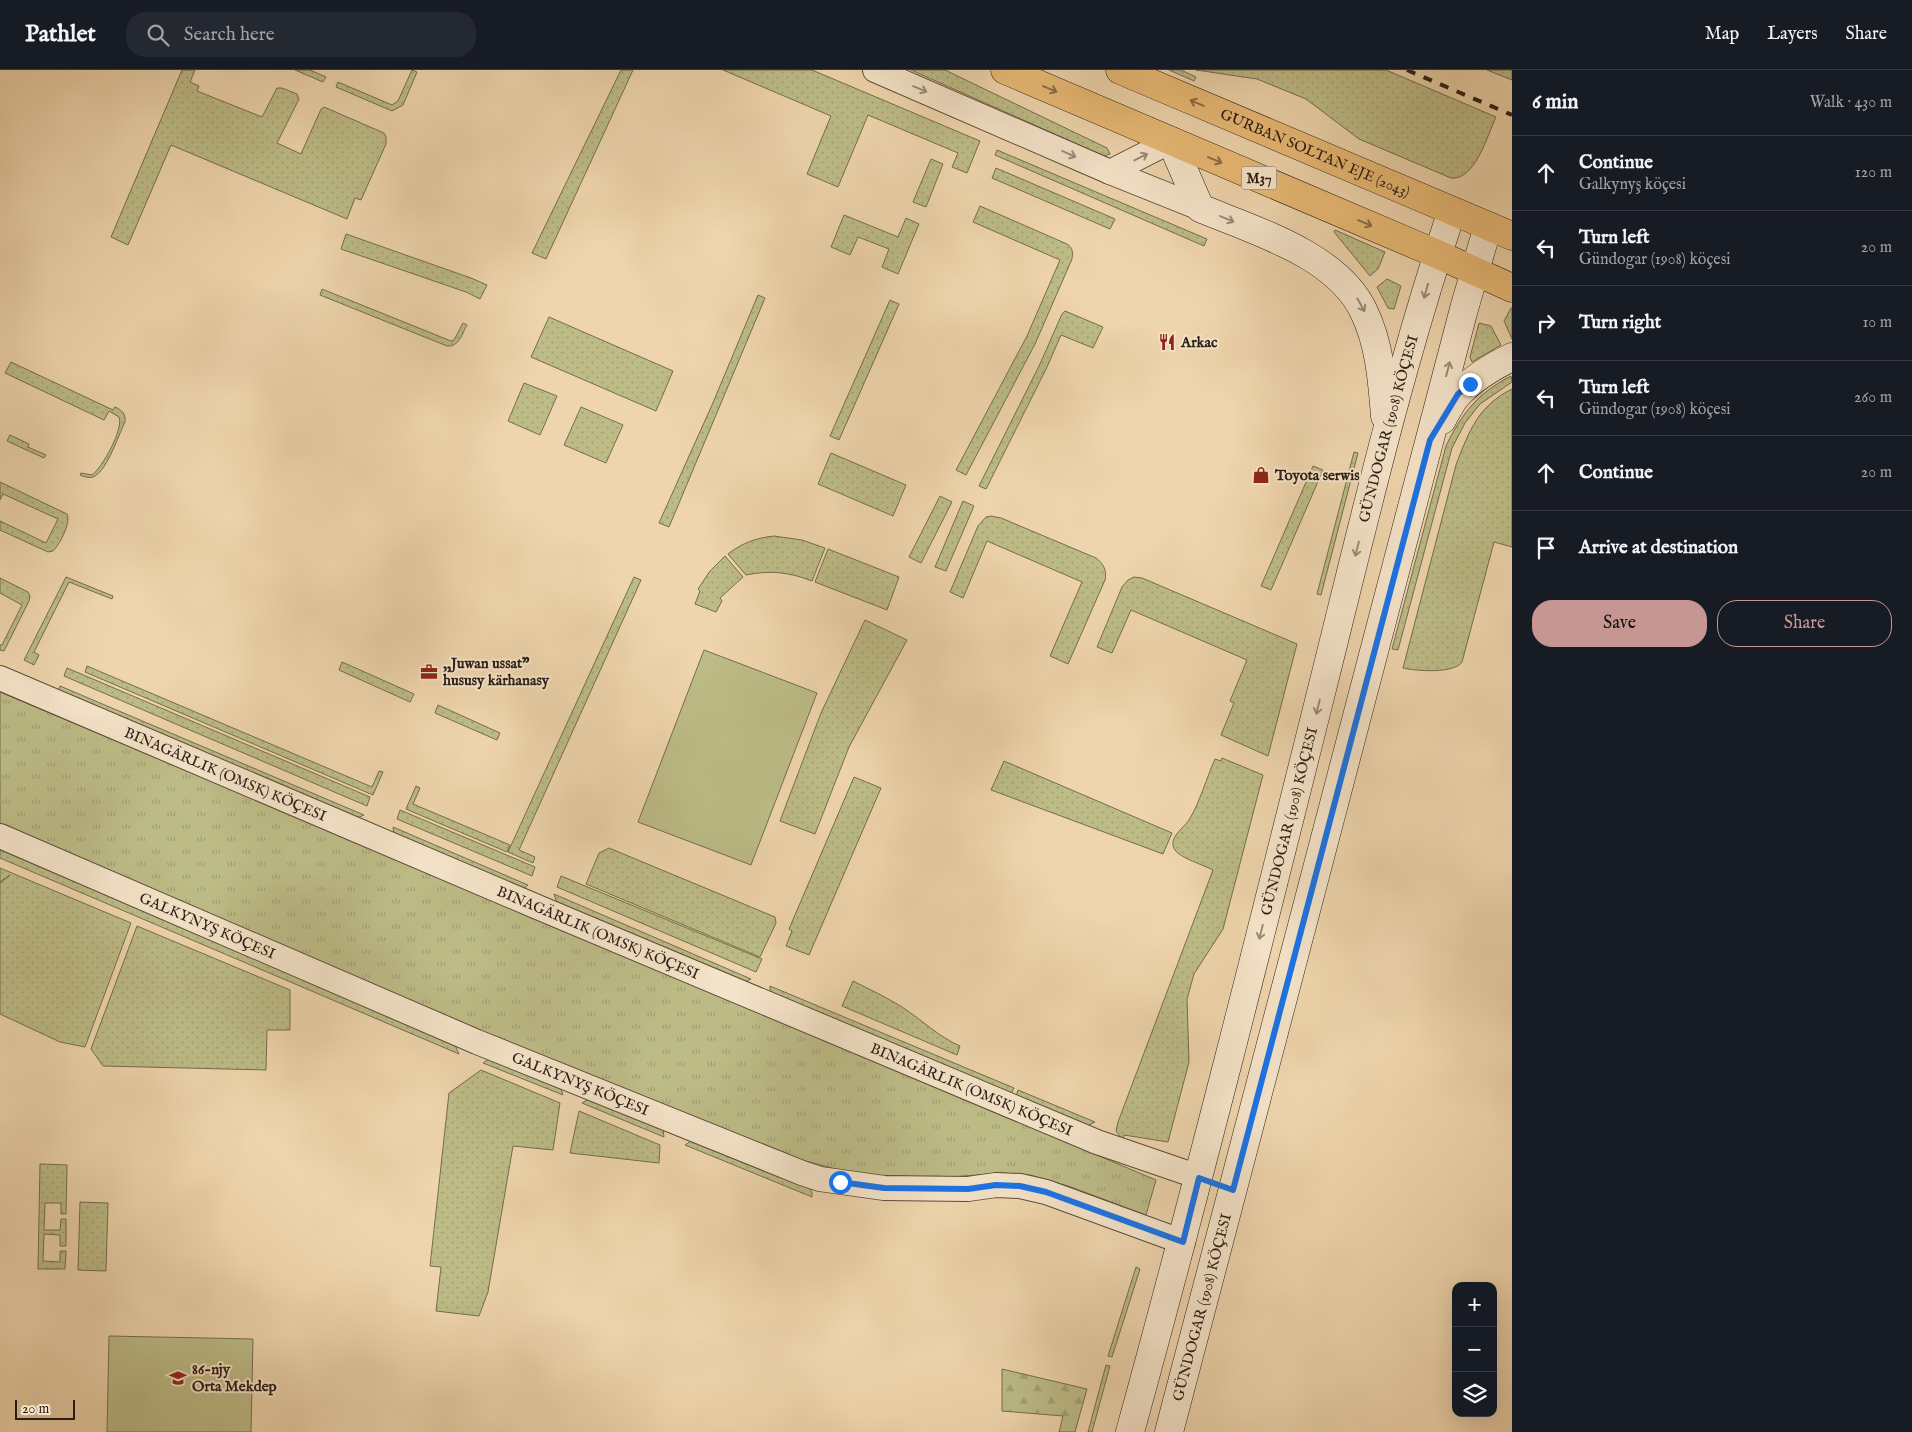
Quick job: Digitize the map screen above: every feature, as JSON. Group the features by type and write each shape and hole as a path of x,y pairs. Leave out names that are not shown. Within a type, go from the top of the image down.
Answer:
{"highway":[{"name":"M37","path":"1005,70 1437,254 1512,288"},
{"name":"GURBAN SOLTAN EJE (2043)","path":"1120,70 1500,231"}],"main road":[{"path":"1171,141 1200,208 1294,248 1333,272 1355,296 1365,312 1374,336 1380,365 1386,433"},
{"name":"GÜNDOGAR (1908) KÖÇESI","path":"1130,1432 1183,1242 1386,433 1437,254 1452,211"},
{"name":"GÜNDOGAR (1908) KÖÇESI","path":"1169,1432 1475,271 1500,231"},
{"path":"1430,440 1458,394 1498,363 1512,357"},
{"path":"1199,1178 1233,1190"}],"street":[{"path":"875,70 1110,172 1200,208"},
{"path":"1110,172 1171,141"},
{"name":"BINAGÄRLIK (OMSK) KÖÇESI","path":"0,678 535,906 1097,1142 1199,1178"},
{"name":"GALKYNYŞ KÖÇESI","path":"0,836 477,1042 802,1173 820,1179 884,1188 968,1189 996,1185 1020,1186 1046,1192 1183,1242"}],"green space":[{"path":"182,70 195,70 190,82 199,86 197,91 262,117 277,88 297,94 299,99 277,143 301,154 321,109 324,107 384,133 386,144 361,200 355,198 347,219 171,145 128,245 111,237"},
{"path":"295,70 310,70 326,77 323,82"},
{"path":"412,70 417,72 403,105 392,111 336,87 338,82 392,105 398,101"},
{"path":"621,70 633,70 546,259 532,253"},
{"path":"723,70 812,70 980,141 967,173 952,167 958,153 868,115 838,187 807,174 831,116"},
{"path":"911,70 945,70 1107,148 1110,154 1104,156"},
{"path":"1169,70 1181,70 1196,77 1194,81"},
{"path":"1196,70 1386,70 1496,117 1485,145 1474,164 1459,177 1451,178 1359,139 1306,99 1257,79"},
{"path":"1487,70 1512,70 1512,80"},
{"path":"997,150 1207,239 1204,246 995,155"},
{"path":"931,159 943,164 926,207 913,202"},
{"path":"996,168 1115,219 1110,229 992,178"},
{"path":"980,206 1067,244 1071,249 1072,259 1035,344 966,475 956,470 1027,336 1060,260 973,222"},
{"path":"844,215 898,237 906,218 919,224 898,274 882,267 889,249 858,237 850,255 831,247"},
{"path":"1335,230 1385,252 1378,269 1370,276 1334,232"},
{"path":"346,234 487,285 480,299 466,292 341,249"},
{"path":"1387,279 1401,286 1394,309 1388,308 1377,287"},
{"path":"322,289 451,341 454,340 463,323 467,325 457,342 447,346 320,295"},
{"path":"758,295 765,298 669,527 659,523 712,405"},
{"path":"890,300 899,304 839,440 830,436"},
{"path":"1512,308 1512,339 1504,321"},
{"path":"1065,311 1103,327 1093,348 1061,335 986,489 979,486 1040,364 1062,314"},
{"path":"549,317 673,371 656,411 531,357"},
{"path":"1479,323 1491,326 1501,345 1472,362 1470,357"},
{"path":"11,362 113,410 115,407 120,409 123,413 125,422 116,443 104,466 95,476 89,478 80,475 81,473 92,475 101,465 115,439 120,423 119,417 109,411 104,420 5,373"},
{"path":"1511,376 1512,382 1480,404 1465,423 1452,448 1398,650 1392,649 1446,446 1458,424 1472,405 1489,389"},
{"path":"524,383 557,396 540,435 508,421"},
{"path":"1512,389 1512,547 1494,542 1462,662 1458,666 1443,670 1425,671 1403,668 1456,465 1470,430 1476,421 1491,403"},
{"path":"581,407 623,425 606,463 564,445"},
{"path":"10,435 29,444 28,447 46,455 44,458 7,441"},
{"path":"1354,452 1358,453 1321,595 1317,594"},
{"path":"831,453 906,485 893,516 818,484"},
{"path":"1313,466 1323,470 1271,590 1261,586"},
{"path":"0,482 67,514 68,518 64,533 53,551 48,552 0,530 0,521 46,543 58,519 3,494 0,500"},
{"path":"940,496 952,502 921,563 909,557"},
{"path":"963,501 974,506 946,571 935,567"},
{"path":"986,517 1001,518 1096,558 1103,565 1106,574 1105,580 1068,664 1050,656 1082,582 987,541 963,598 950,592 978,526"},
{"path":"774,536 802,540 825,548 812,581 779,573 746,575 728,554 750,542"},
{"path":"828,549 899,577 887,610 815,582"},
{"path":"725,556 743,577 720,598 722,601 716,612 695,604 700,591 698,589 710,571"},
{"path":"66,577 113,596 112,599 69,582 34,652 39,655 34,665 24,660"},
{"path":"634,577 641,580 519,850 535,857 533,863 508,852"},
{"path":"1134,577 1142,578 1297,644 1268,756 1221,735 1234,703 1230,701 1247,660 1131,610 1112,653 1097,647 1122,587 1128,580"},
{"path":"0,578 28,592 30,596 4,651 0,650 0,645 2,645 22,605 0,593"},
{"path":"865,620 907,640 849,747 815,834 780,821 821,713"},
{"path":"704,650 817,693 751,865 638,822"},
{"path":"342,662 414,694 410,702 339,670"},
{"path":"87,666 372,787 379,771 383,772 373,795 85,672"},
{"path":"67,668 370,797 367,806 64,676"},
{"path":"60,686 364,815 357,818 58,692"},
{"path":"0,692 1156,1180 1146,1215 1068,1186 1030,1175 1001,1173 951,1177 877,1176 843,1171 791,1157 493,1036 0,824"},
{"path":"438,705 500,733 497,740 435,713"},
{"path":"1222,758 1263,775 1223,929 1194,974 1187,999 1189,1062 1168,1142 1124,1135 1123,1140 1116,1131 1118,1122 1213,870 1178,853 1173,846 1173,841 1193,813 1215,759 1221,761"},
{"path":"1004,761 1172,833 1163,854 991,790"},
{"path":"854,777 881,788 809,955 786,946 792,931 789,929"},
{"path":"416,786 420,788 413,804 510,845 507,852 406,809"},
{"path":"400,810 535,867 532,876 397,819"},
{"path":"393,827 528,885 524,889 394,834"},
{"path":"609,848 775,917 776,923 760,957 586,884 599,853"},
{"path":"0,850 4,850 454,1043 459,1054 0,858"},
{"path":"0,868 131,923 85,1047 60,1042 0,1014 0,883 10,875 0,882"},
{"path":"561,876 762,959 756,972 557,887"},
{"path":"554,894 751,979 745,982 557,903"},
{"path":"137,926 290,990 290,1030 267,1030 266,1070 103,1066 91,1049"},
{"path":"853,981 884,996 960,1046 957,1055 842,1006"},
{"path":"770,986 1014,1088 1011,1094 773,994"},
{"path":"489,1059 560,1086 563,1095 483,1063"},
{"path":"481,1070 560,1103 553,1150 513,1146 488,1292 479,1316 436,1311 441,1267 430,1266 449,1093"},
{"path":"1018,1090 1095,1122 1087,1126 1016,1096"},
{"path":"589,1099 663,1129 664,1137 582,1103"},
{"path":"579,1111 660,1145 659,1163 570,1153"},
{"path":"691,1141 808,1187 812,1192 812,1197 685,1145"},
{"path":"40,1164 67,1165 66,1214 61,1214 61,1203 45,1203 44,1230 60,1230 61,1219 66,1219 66,1246 60,1246 60,1235 44,1234 43,1261 60,1262 60,1251 66,1251 65,1269 38,1269"},
{"path":"80,1202 108,1203 106,1271 78,1270"},
{"path":"1136,1267 1140,1269 1112,1357 1108,1356"},
{"path":"109,1336 253,1339 251,1432 107,1432"},
{"path":"1106,1365 1110,1366 1092,1432 1088,1432"},
{"path":"1002,1369 1087,1389 1075,1432 1059,1432 1063,1416 1002,1411"}],"railway":[{"path":"1407,70 1512,115"}],"place":[{"name":"Arkac","path":"1167,342"},
{"name":"Toyota serwis","path":"1261,475"},
{"name":",,Juwan ussat\" hususy kärhanasy","path":"429,672"},
{"name":"86-njy Orta Mekdep","path":"178,1378"}],"route":[{"path":"840,1182 884,1188 968,1189 996,1185 1020,1186 1046,1192 1183,1242 1199,1178 1233,1190 1430,440 1458,394 1470,384"}]}
